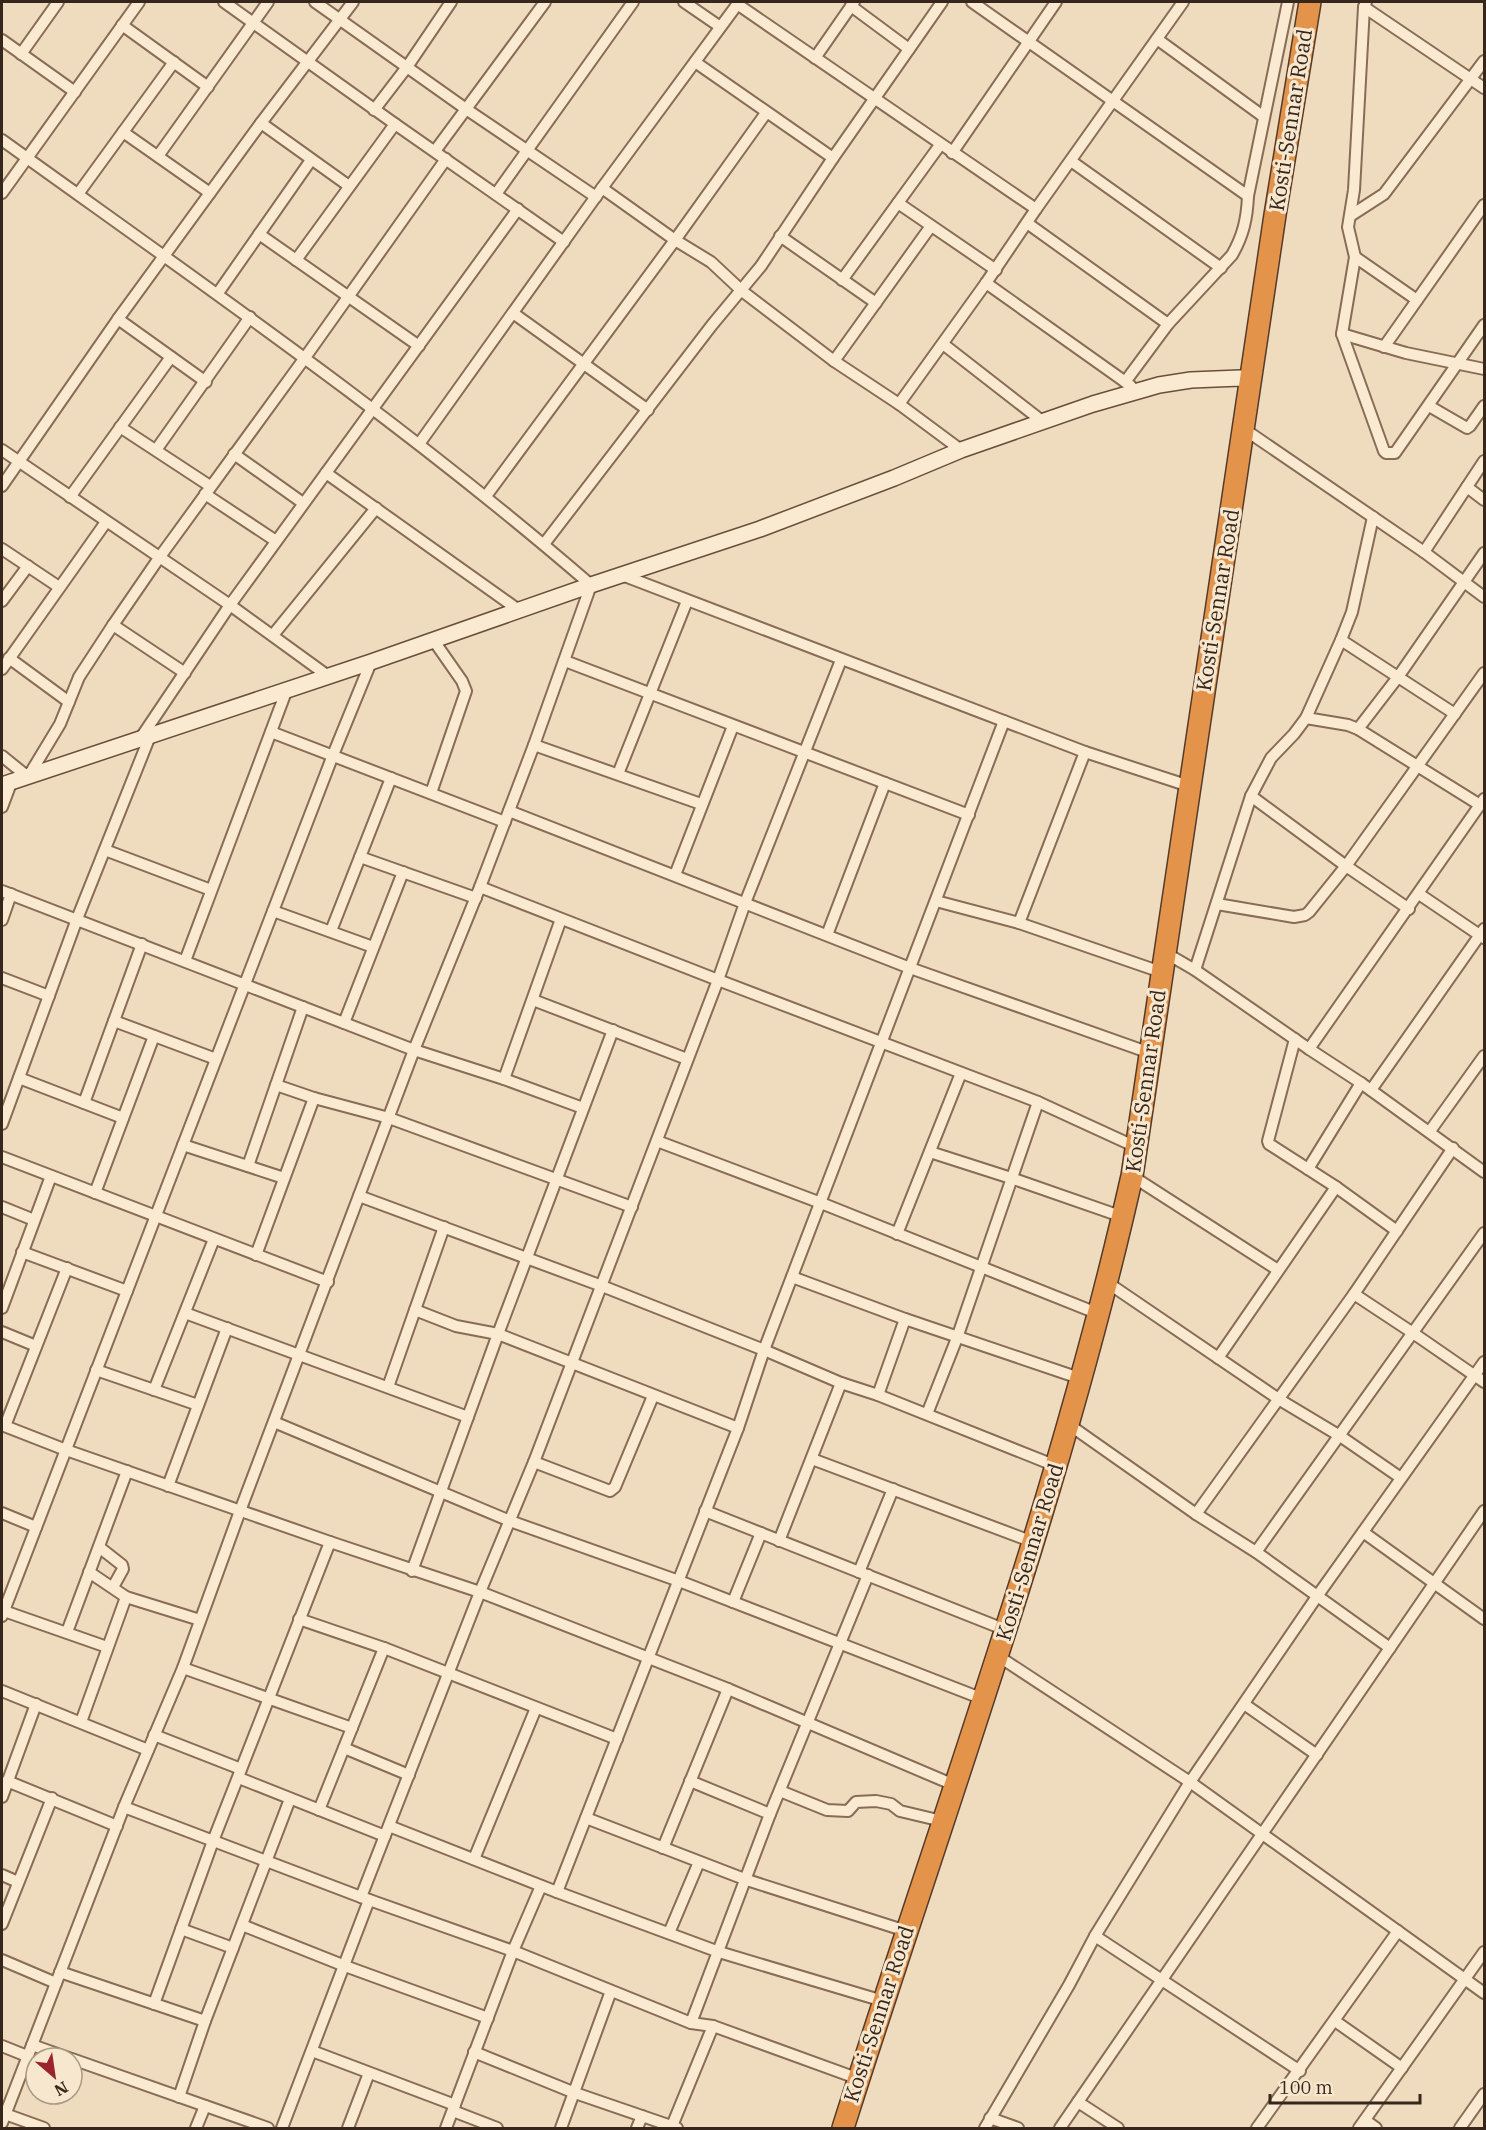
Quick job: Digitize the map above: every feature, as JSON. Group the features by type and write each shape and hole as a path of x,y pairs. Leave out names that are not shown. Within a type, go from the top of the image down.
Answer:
{"highway":[{"name":"Kosti-Sennar Road","path":"843,2128 1006,1630 1082,1379 1123,1217 1132,1176 1275,214 1310,2"}],"street":[{"path":"21,54 58,2"},
{"path":"2,193 139,2"},
{"path":"224,2 564,242"},
{"path":"158,156 268,2"},
{"path":"315,2 527,151 711,262 742,291 834,361 899,404 961,450"},
{"path":"2,486 118,319 261,123 353,2"},
{"path":"375,110 451,2"},
{"path":"435,152 545,2"},
{"path":"496,194 633,2"},
{"path":"684,2 719,26"},
{"path":"544,544 712,325 761,266 942,2"},
{"path":"972,2 1248,196"},
{"path":"952,153 1056,2"},
{"path":"899,404 996,270 1036,209 1183,2"},
{"path":"1132,386 1168,324 1232,255 1243,233 1248,196 1288,2"},
{"path":"419,444 719,26 738,3 940,145 1036,209"},
{"path":"815,58 853,4 909,49"},
{"path":"1365,4 1485,88"},
{"path":"1365,4 1354,190 1348,229 1355,257 1342,334 1384,451 1389,454 1395,453 1485,325"},
{"path":"122,25 208,87"},
{"path":"1157,39 1264,117"},
{"path":"2,40 75,92"},
{"path":"1350,216 1384,194 1485,61"},
{"path":"78,194 174,62"},
{"path":"695,62 833,158"},
{"path":"486,496 675,240 766,112"},
{"path":"261,123 349,186"},
{"path":"296,260 395,124"},
{"path":"123,132 210,193"},
{"path":"2,140 218,293 419,444 486,496 591,585"},
{"path":"842,280 940,145"},
{"path":"28,777 60,724 78,677 113,625 446,159"},
{"path":"218,293 311,160"},
{"path":"1071,161 1221,268"},
{"path":"897,203 996,270"},
{"path":"1384,347 1481,217 1485,205"},
{"path":"2,1124 145,738 230,605 518,209"},
{"path":"1027,223 1168,324"},
{"path":"834,361 931,226"},
{"path":"259,234 419,346"},
{"path":"780,236 876,303"},
{"path":"1355,257 1417,300"},
{"path":"986,283 1132,386"},
{"path":"513,313 648,410"},
{"path":"156,450 250,317"},
{"path":"118,319 206,382"},
{"path":"1342,334 1384,347 1485,369"},
{"path":"943,344 1042,421"},
{"path":"70,497 171,357"},
{"path":"2,807 6,784 371,663 591,585 760,530 961,450 1132,386 1206,378 1240,378 1251,381"},
{"path":"1429,406 1467,428 1485,406"},
{"path":"120,427 156,450 276,541"},
{"path":"1244,429 1424,552 1485,597"},
{"path":"2,450 230,605 328,676"},
{"path":"234,454 303,503"},
{"path":"1424,552 1485,461"},
{"path":"326,473 520,611"},
{"path":"1467,487 1485,500"},
{"path":"273,635 376,508"},
{"path":"1195,970 1251,796 1271,758 1306,718 1341,640 1354,602 1373,517"},
{"path":"2,669 106,522"},
{"path":"2,549 59,587"},
{"path":"1358,729 1398,677 1485,553"},
{"path":"2,601 28,566"},
{"path":"622,575 1085,752 1189,786"},
{"path":"32,2045 123,1808 183,1668 414,1050 476,898 534,745 591,585"},
{"path":"618,774 687,601"},
{"path":"113,625 185,673"},
{"path":"1341,640 1455,714"},
{"path":"431,793 466,692 462,681 434,641"},
{"path":"9,658 69,702"},
{"path":"282,2128 345,1966 387,1831 480,1592 534,1462 718,980 745,903 841,660"},
{"path":"565,661 969,815"},
{"path":"107,1647 67,1632 3,1613 333,755 371,663"},
{"path":"1217,904 1300,917 1309,912 1346,866 1485,673"},
{"path":"184,961 287,689"},
{"path":"1306,718 1348,724 1482,802 1309,1049"},
{"path":"557,1892 738,1428 764,1350 883,1044 1004,721"},
{"path":"675,875 733,726"},
{"path":"271,732 431,793 507,816 675,875 910,968 1150,1053"},
{"path":"534,745 702,804"},
{"path":"1020,923 1085,752"},
{"path":"2,756 28,777"},
{"path":"331,931 392,778"},
{"path":"827,935 885,783"},
{"path":"1251,796 1409,909"},
{"path":"105,850 211,890"},
{"path":"360,857 476,898"},
{"path":"344,1023 403,872"},
{"path":"480,887 1038,1102 1136,1147"},
{"path":"2,920 6,893 414,1050 583,1108"},
{"path":"1371,1090 1483,934 1419,894"},
{"path":"936,901 1195,970 1430,1131 1485,1172"},
{"path":"273,911 373,947"},
{"path":"504,1079 561,919"},
{"path":"84,1103 141,944"},
{"path":"2,978 48,996"},
{"path":"533,1000 687,1059"},
{"path":"248,1166 303,1007"},
{"path":"114,1021 216,1059"},
{"path":"412,1571 498,1334 613,1030"},
{"path":"95,1193 154,1036"},
{"path":"1295,1039 1268,1138 1269,1144 1308,1168 1396,1231"},
{"path":"1430,1131 1485,1056"},
{"path":"897,1234 961,1073"},
{"path":"18,1078 123,1118"},
{"path":"1308,1168 1361,1083"},
{"path":"276,1085 314,1098 389,1118 632,1207"},
{"path":"256,1255 314,1098"},
{"path":"927,1414 957,1338 1038,1102"},
{"path":"657,1141 821,1203 1099,1314"},
{"path":"183,1145 284,1179"},
{"path":"1196,1514 1280,1400 1453,1148"},
{"path":"930,1152 1123,1217"},
{"path":"2,1157 328,1282"},
{"path":"2,1308 51,1176"},
{"path":"1132,1176 1278,1270"},
{"path":"1218,1358 1336,1188"},
{"path":"359,1196 602,1286 841,1383 878,1395 1056,1466"},
{"path":"2,1207 34,1220"},
{"path":"388,1387 444,1227"},
{"path":"1256,1552 1485,1233"},
{"path":"154,1390 214,1239"},
{"path":"22,1252 127,1291"},
{"path":"66,1268 3,1426 412,1571 480,1592 728,1689 954,1785"},
{"path":"792,1277 957,1338 1082,1379"},
{"path":"1108,1283 1280,1400 1340,1436 1401,1478"},
{"path":"1354,1294 1485,1382"},
{"path":"415,1310 456,1326 498,1334 738,1428"},
{"path":"185,1313 468,1417"},
{"path":"878,1395 904,1319"},
{"path":"168,1486 227,1328"},
{"path":"2,1332 36,1346"},
{"path":"985,2128 1095,1936 1190,1782 1318,1595 1485,1362"},
{"path":"96,1370 198,1405"},
{"path":"779,1541 841,1383"},
{"path":"534,1462 610,1491 615,1487 653,1396"},
{"path":"274,1422 510,1521 679,1581 983,1699"},
{"path":"1068,1424 1196,1514 1318,1595 1390,1648"},
{"path":"813,1459 1033,1542"},
{"path":"67,1632 127,1471"},
{"path":"691,2023 770,1815 840,1644 893,1489"},
{"path":"705,1511 1006,1630"},
{"path":"1060,2128 1485,1512"},
{"path":"2,1513 36,1527"},
{"path":"1363,1532 1485,1619"},
{"path":"733,1602 761,1533"},
{"path":"154,2004 213,1842 330,1542"},
{"path":"99,1547 122,1565 123,1569 113,1587"},
{"path":"89,1572 126,1597 200,1620"},
{"path":"81,1722 126,1597"},
{"path":"299,1619 384,1648 617,1739"},
{"path":"319,1810 384,1648"},
{"path":"998,1656 1190,1782 1485,1993"},
{"path":"183,1668 352,1728"},
{"path":"663,1848 728,1689"},
{"path":"2,1691 148,1750"},
{"path":"2,1797 36,1704"},
{"path":"1244,1704 1317,1755"},
{"path":"474,1859 536,1708"},
{"path":"154,1735 290,1799 319,1810 474,1859 719,1952 883,2001"},
{"path":"344,1748 409,1775"},
{"path":"690,1780 770,1815"},
{"path":"7,1781 117,1826"},
{"path":"780,1791 827,1810 848,1811 856,1802 876,1801 891,1804 900,1811 942,1821"},
{"path":"2,1924 52,1798"},
{"path":"179,2097 205,2021 290,1799"},
{"path":"123,1808 365,1899 513,1951 691,2023 712,2026 859,2079"},
{"path":"586,1818 747,1880 906,1931"},
{"path":"669,1933 699,1862"},
{"path":"2,1875 18,1882"},
{"path":"446,2128 513,1951 541,1886"},
{"path":"242,1925 345,1966 488,2018"},
{"path":"181,1929 233,1948"},
{"path":"1257,2128 1398,1931"},
{"path":"1095,1936 1300,2071"},
{"path":"1376,2128 1362,2124 1485,1952"},
{"path":"2,1960 56,1983"},
{"path":"60,1972 205,2021"},
{"path":"561,2128 611,1991"},
{"path":"1335,2022 1402,2068"},
{"path":"474,2052 575,2093 675,2127 712,2026"},
{"path":"2,2046 24,2055"},
{"path":"312,2051 454,2108 496,2128"},
{"path":"24,2064 3,2119 44,2128"},
{"path":"84,2064 268,2128"},
{"path":"348,2128 369,2073"},
{"path":"1460,2128 1485,2094"},
{"path":"1078,2103 1118,2128"},
{"path":"196,2128 205,2106"},
{"path":"637,2128 642,2116"},
{"path":"990,2118 1018,2128"}]}
